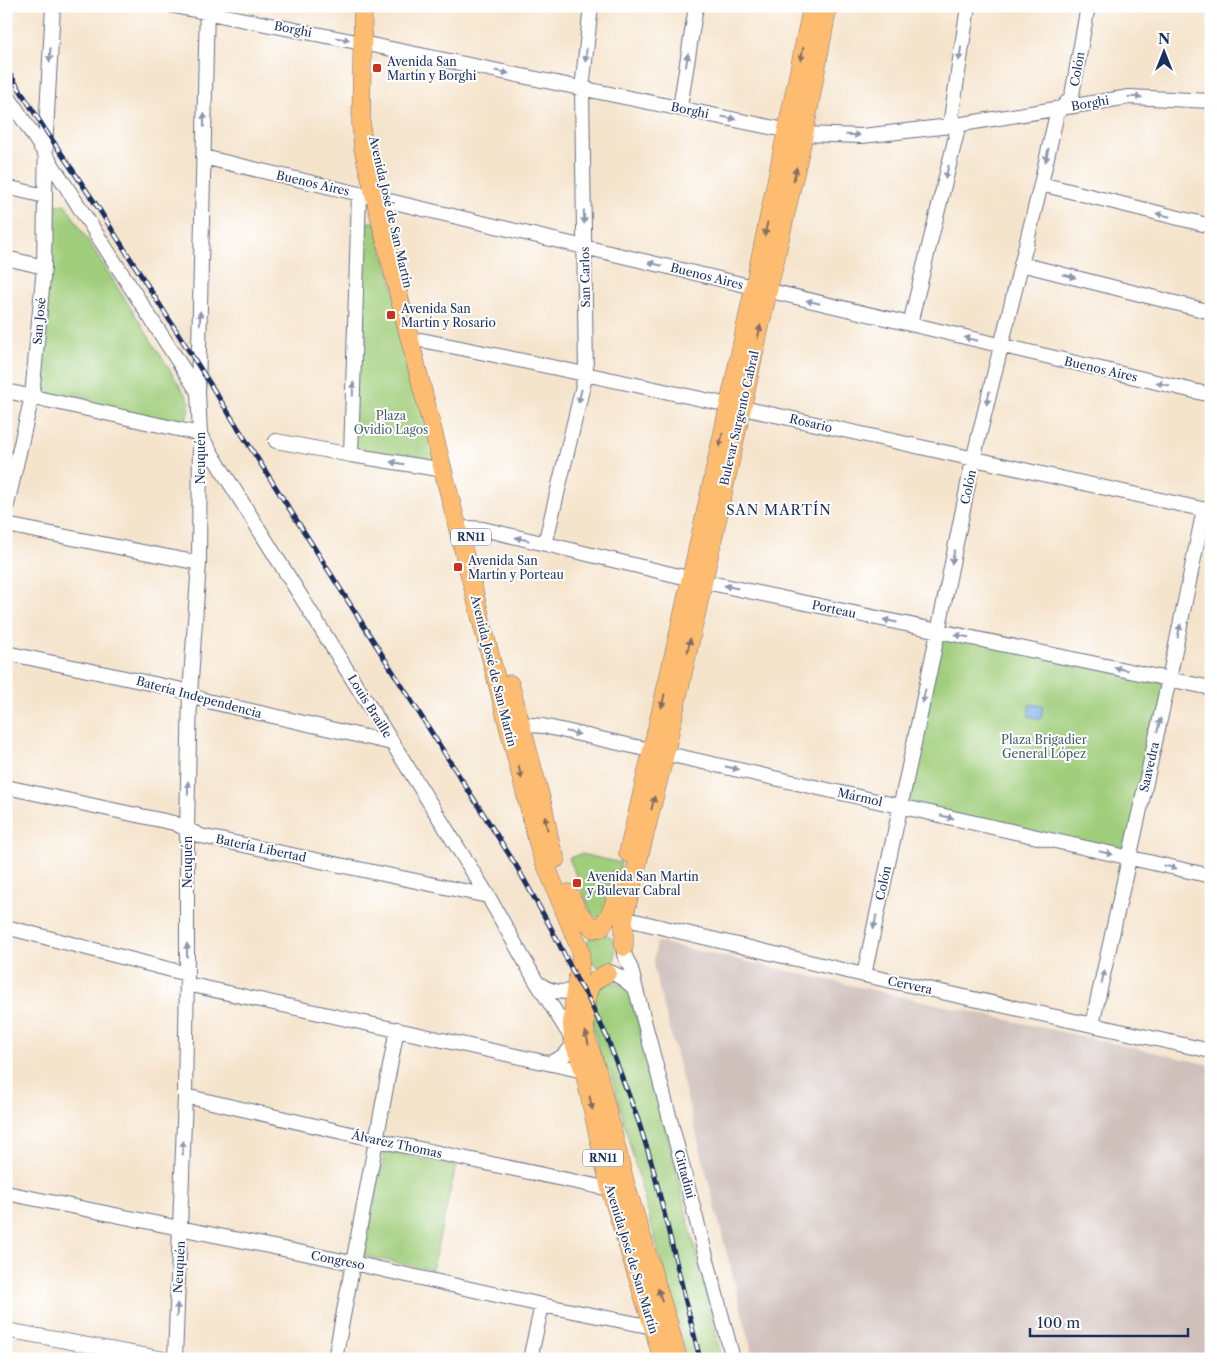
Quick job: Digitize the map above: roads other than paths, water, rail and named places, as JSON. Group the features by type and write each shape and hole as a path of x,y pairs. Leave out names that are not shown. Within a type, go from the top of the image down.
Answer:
{"main road":[{"name":"Avenida José de San Martín","path":"363,6 368,44 374,197 416,341 444,470 464,530"},
{"name":"Avenida José de San Martín","path":"368,44 374,6"},
{"name":"Bulevar Sargento Cabral","path":"624,950 607,923 659,752 761,289 787,130 812,6"},
{"name":"Bulevar Sargento Cabral","path":"761,289 804,134 828,6"},
{"name":"Avenida José de San Martín","path":"374,197 416,341 514,726 540,851 581,951 572,1024 573,1041 584,1071 610,1189 661,1326 678,1359"},
{"name":"Avenida José de San Martín","path":"514,726 544,810 551,847 569,893 578,912 607,923"},
{"path":"607,923 587,932 582,938 581,951 585,962 591,968 598,972 608,972"},
{"name":"RN11","path":"608,972 618,968 622,962 624,950"},
{"name":"Avenida José de San Martín","path":"608,972 590,986 585,1014 585,1034 597,1070 661,1326 662,1359"}],"street":[{"name":"San José","path":"6,509 32,396 44,267 46,131 53,6"},
{"name":"Borghi","path":"174,6 207,9 804,134 862,136 954,125 1129,97 1211,101"},
{"name":"San Carlos","path":"546,544 586,373 582,88 591,6"},
{"path":"680,108 696,6"},
{"path":"910,324 954,125 968,6"},
{"name":"Colón","path":"864,975 973,460 1022,264 1057,113 1069,101 1072,95 1088,6"},
{"name":"Neuquén","path":"175,1359 185,1096 190,694 200,563 200,434 198,392 207,9"},
{"path":"6,93 198,392"},
{"name":"Buenos Aires","path":"203,157 1211,395"},
{"path":"1041,184 1211,226"},
{"path":"6,187 46,196"},
{"path":"351,456 358,230 374,197"},
{"path":"358,230 368,222 375,222 382,228"},
{"path":"6,258 44,267"},
{"path":"1022,264 1211,312"},
{"name":"Rosario","path":"416,341 586,373 973,460 1207,510"},
{"path":"6,391 200,434"},
{"name":"Louis Braille","path":"200,434 488,896 536,981 573,1041"},
{"path":"276,441 351,456 444,470"},
{"name":"Saavedra","path":"1092,1025 1207,510"},
{"path":"6,525 200,563"},
{"name":"Porteau","path":"464,530 483,529 696,580 1211,688"},
{"name":"Batería Independencia","path":"6,653 178,689 203,700 392,743"},
{"name":"Mármol","path":"514,726 543,726 1211,876"},
{"name":"Batería Libertad","path":"6,787 174,823 201,836 488,896"},
{"name":"Cervera","path":"607,923 864,975 1211,1051"},
{"path":"6,927 187,979 584,1071"},
{"name":"Cittadini","path":"624,950 631,969 734,1359"},
{"path":"608,972 619,975 636,990"},
{"path":"536,981 546,989 556,992 575,991"},
{"path":"335,1359 397,1029"},
{"path":"549,1063 561,1058 569,1050 573,1041"},
{"name":"Álvarez Thomas","path":"185,1096 377,1140 610,1189"},
{"name":"Congreso","path":"6,1193 354,1263 542,1304 661,1326"},
{"path":"530,1359 542,1304"},
{"path":"6,1330 164,1359"}],"water":[{"path":"1030,704 1043,706 1041,719 1028,716"}],"railway":[{"path":"6,68 97,206 517,867 551,928 606,1035 638,1120 652,1164 700,1359"}],"place":[{"name":"Avenida San Martín y Borghi","path":"377,68"},
{"name":"Avenida San Martín y Rosario","path":"391,315"},
{"name":"Avenida San Martín y Porteau","path":"458,567"},
{"name":"Avenida San Martín y Bulevar Cabral","path":"577,883"}],"district":[{"name":"SAN MARTÍN","path":"779,510"}],"park label":[{"name":"Plaza Ovidio Lagos","path":"391,422"},
{"name":"Plaza Brigadier General López","path":"1044,746"}]}
